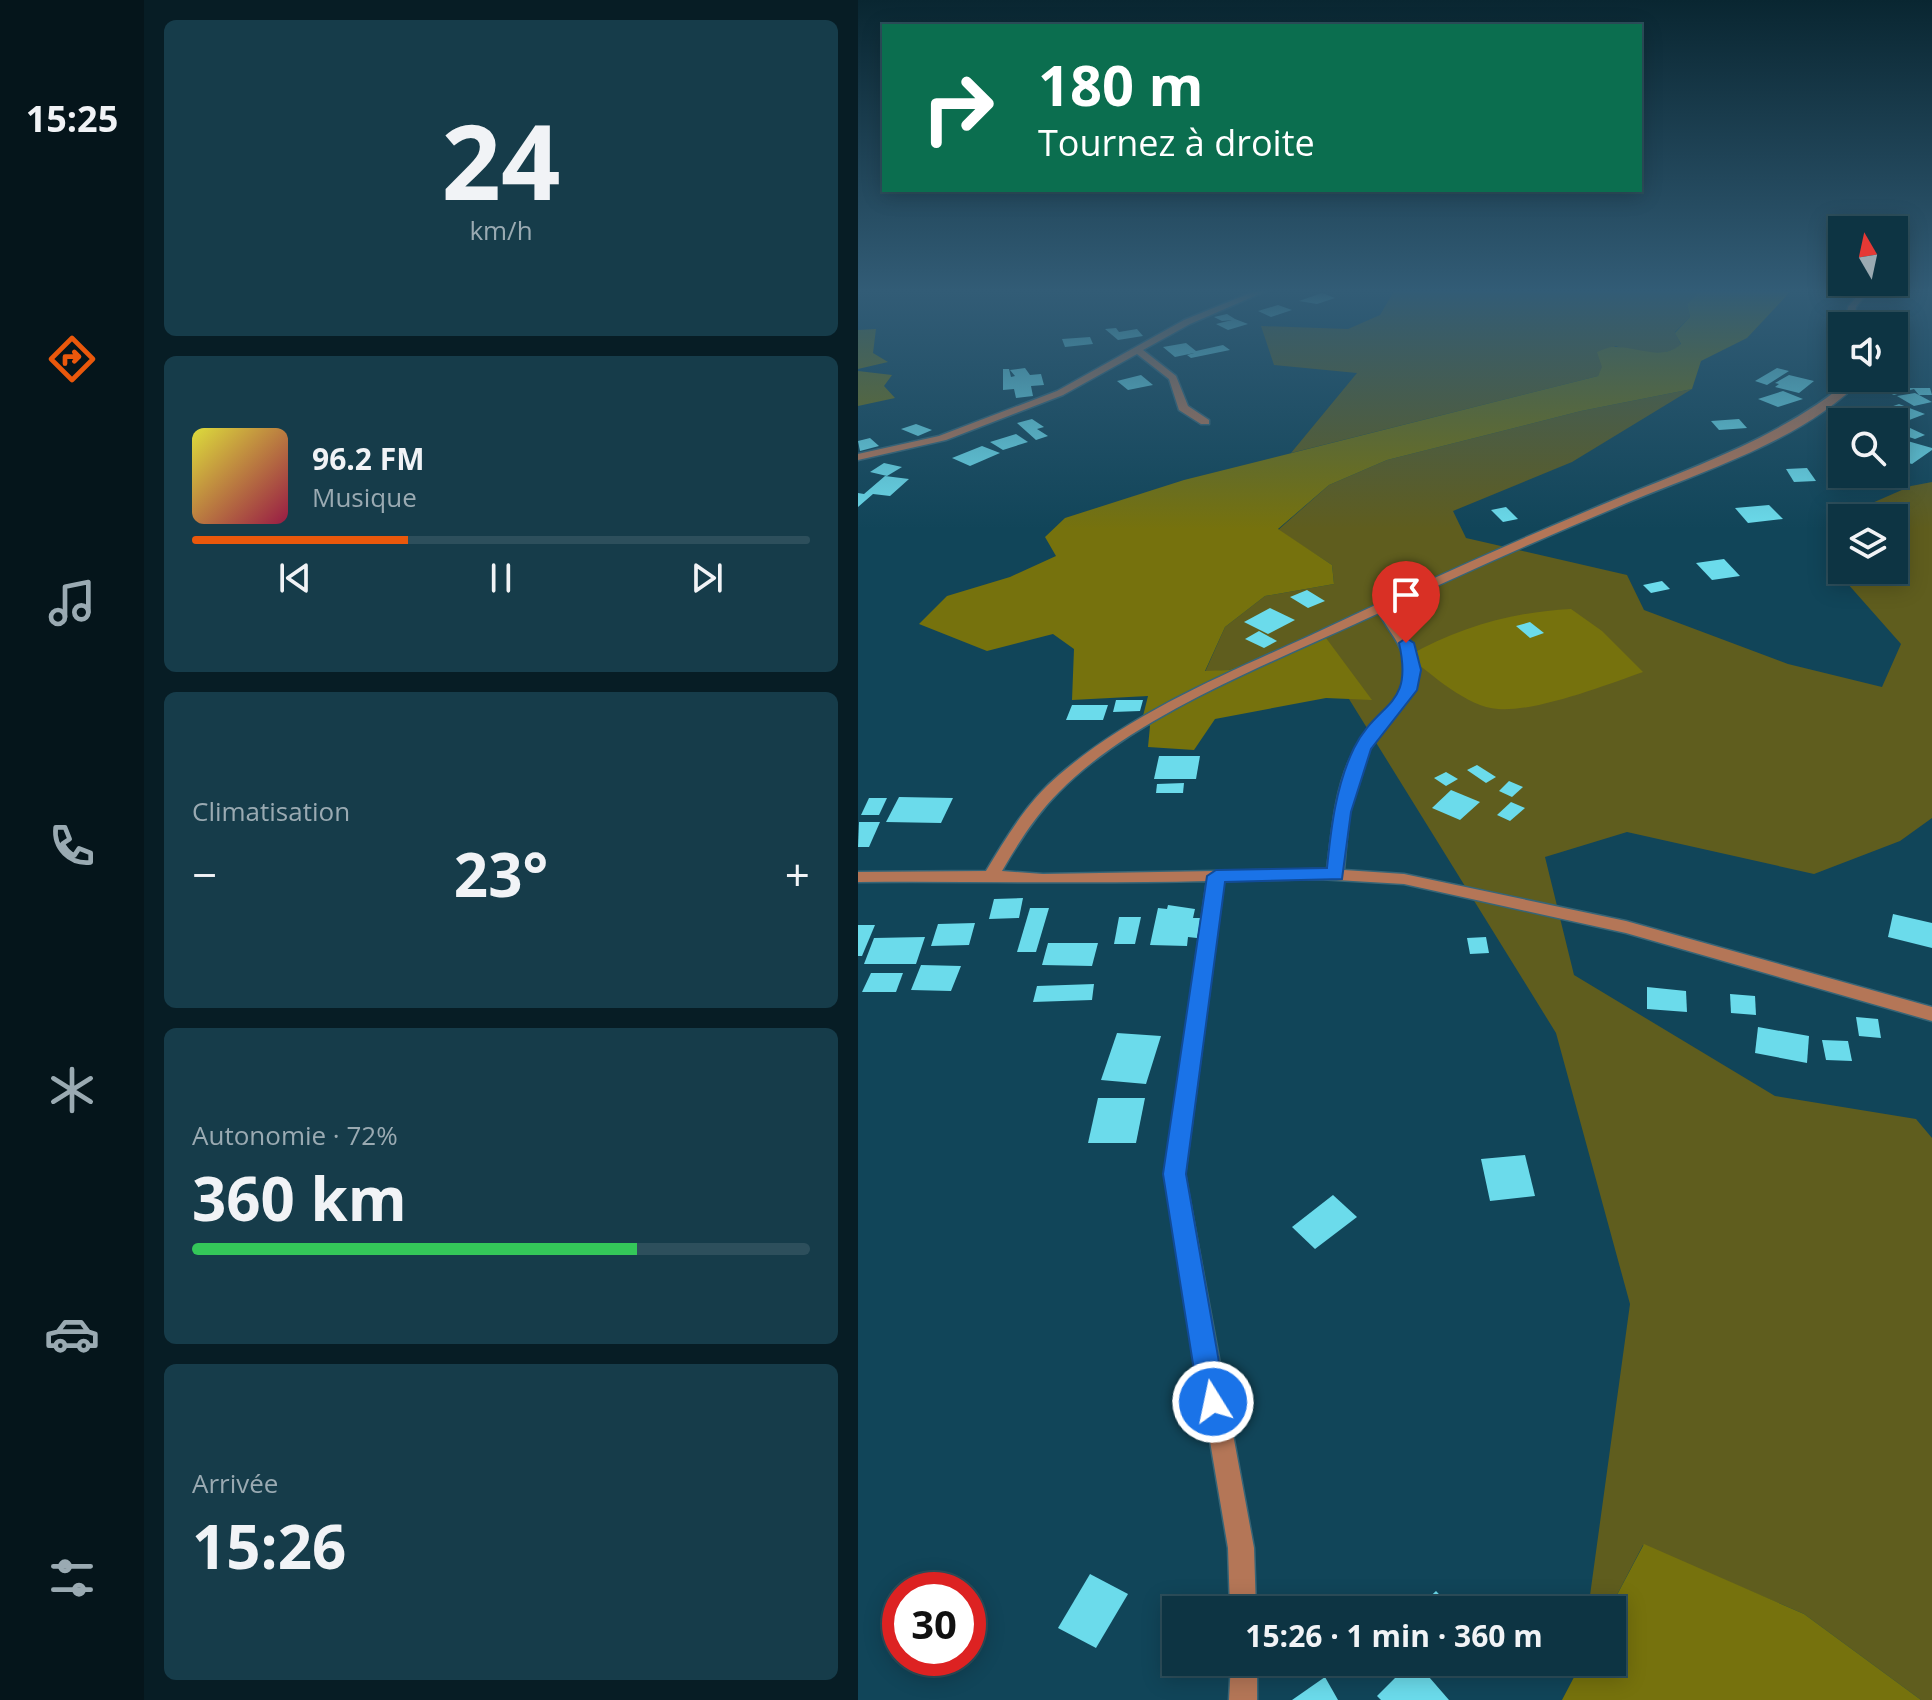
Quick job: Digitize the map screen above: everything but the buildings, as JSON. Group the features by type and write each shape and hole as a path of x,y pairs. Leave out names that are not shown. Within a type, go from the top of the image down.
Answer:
{"street":[{"path":"858,457 942,438 1047,399 1098,370"},
{"path":"1163,370 1173,378 1183,408 1205,422"},
{"path":"991,876 1041,801 1092,755 1162,712 1567,523 1705,466 1795,422 1838,392"},
{"path":"1335,874 1342,812 1359,759 1386,716 1409,690 1413,670 1406,643 1386,618 1382,607"},
{"path":"858,877 991,876 1043,879 1335,874 1441,885 1590,918 1932,1014"},
{"path":"1216,876 1175,1174 1241,1548 1243,1596"},
{"path":"1243,1700 1244,1676"}],"shaded area":[{"path":"1329,370 1601,370 1598,376 1291,453 1357,373"},
{"path":"1601,370 1698,370 1692,389 1581,411 1387,460 1329,485 1278,529 1332,565 1334,584 1265,596 1225,627 1205,671 1229,670 1326,638 1372,700 1326,698 1215,719 1194,750 1148,747 1150,726 1143,716 1148,696 1072,700 1074,649 1053,634 987,651 919,624 947,596 1010,577 1056,556 1045,537 1065,518 1184,480 1598,376"},
{"path":"858,371 892,375 884,386 895,398 858,406"},
{"path":"1692,389 1572,462 1453,511 1466,538 1627,575 1644,610 1788,664 1882,687 1901,644 1848,584 1908,584 1908,504 1870,504 1911,486 1932,482 1932,818 1900,841 1814,874 1627,832 1545,857 1574,975 1775,1096 1916,1119 1932,1138 1932,1700 1921,1700 1804,1614 1643,1545 1616,1596 1590,1596 1630,1304 1556,1033 1349,699 1371,699 1287,652 1229,670 1205,672 1225,627 1265,596 1334,584 1332,565 1278,530 1329,485 1387,460 1581,411"},
{"path":"1571,609 1602,631 1643,672 1551,702 1498,709 1462,696 1408,656 1447,637 1487,623"},
{"path":"1644,1544 1804,1614 1921,1700 1562,1700 1575,1676 1626,1676 1626,1596 1616,1596"}],"route":[{"path":"1213,1402 1175,1174 1216,876 1335,874 1342,812 1363,748 1409,690 1413,670 1406,643"}]}
